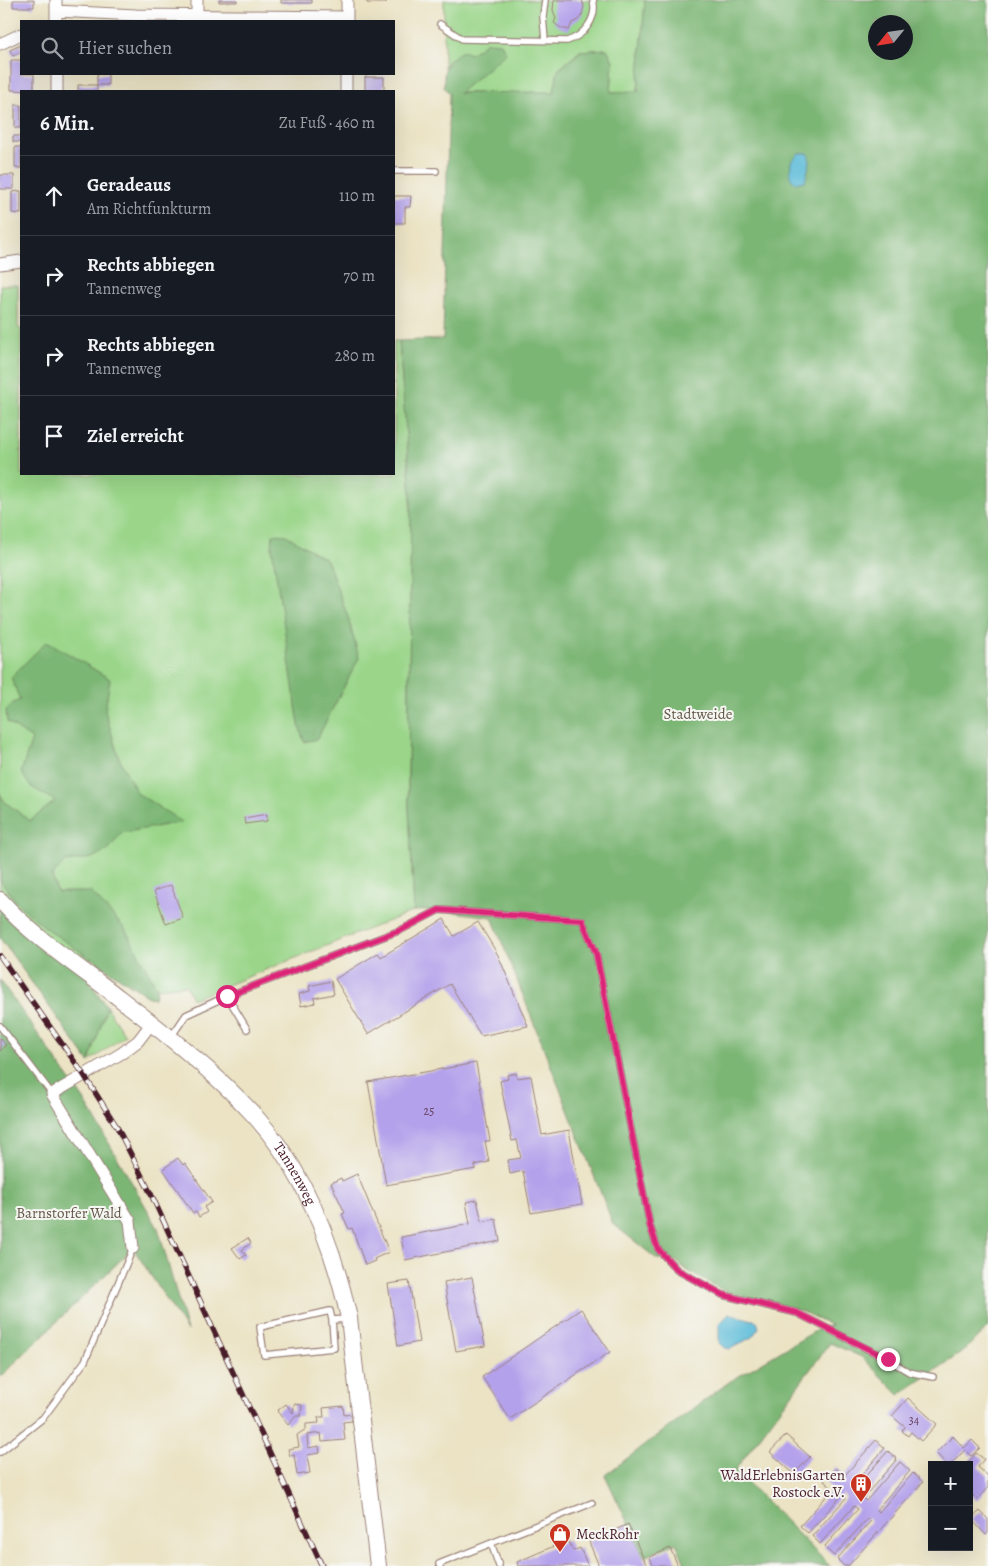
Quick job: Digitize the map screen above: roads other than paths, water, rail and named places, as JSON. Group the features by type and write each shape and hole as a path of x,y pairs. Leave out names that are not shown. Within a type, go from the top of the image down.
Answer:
{"street":[{"path":"197,0 197,16"},
{"path":"56,15 347,19 346,0"},
{"path":"0,44 20,34"},
{"path":"57,75 57,90"},
{"path":"346,75 346,90"},
{"path":"0,264 20,261"},
{"name":"Tannenweg","path":"0,900 27,927 170,1038 236,1096 272,1137 288,1162 317,1216 342,1284 349,1318 378,1566"},
{"path":"133,1248 130,1221 52,1094 122,1053 138,1041 151,1024"}],"lane":[{"path":"545,0 543,17 545,40"},
{"path":"440,24 462,39 568,40 577,38 584,32 593,16 593,0"},
{"path":"395,171 436,170"},
{"path":"170,1038 186,1015 227,996 401,930 439,910 582,920 596,953 650,1226 658,1249 677,1270 723,1295 797,1313 888,1359 909,1372 933,1376"},
{"path":"227,996 247,1029"},
{"path":"0,1026 52,1094"},
{"path":"0,1452 43,1418 86,1361 133,1248"},
{"path":"330,1310 332,1320 334,1348 264,1355 260,1327 330,1310"},
{"path":"332,1320 349,1318"},
{"path":"440,1566 439,1564 592,1503"},
{"path":"491,1543 499,1566"}],"water":[{"path":"799,153 808,153 810,162 805,181 795,183 790,177 791,162"},
{"path":"729,1314 757,1321 759,1328 752,1337 730,1349 723,1347 719,1343 719,1324"}],"railway":[{"path":"0,956 84,1075 117,1127 151,1194 322,1566"}],"place":[{"name":"WaldErlebnisGarten Rostock e.V.","path":"861,1503"},
{"name":"MeckRohr","path":"560,1553"}],"park label":[{"name":"Stadtweide","path":"698,714"},
{"name":"Barnstorfer Wald","path":"69,1213"}]}
